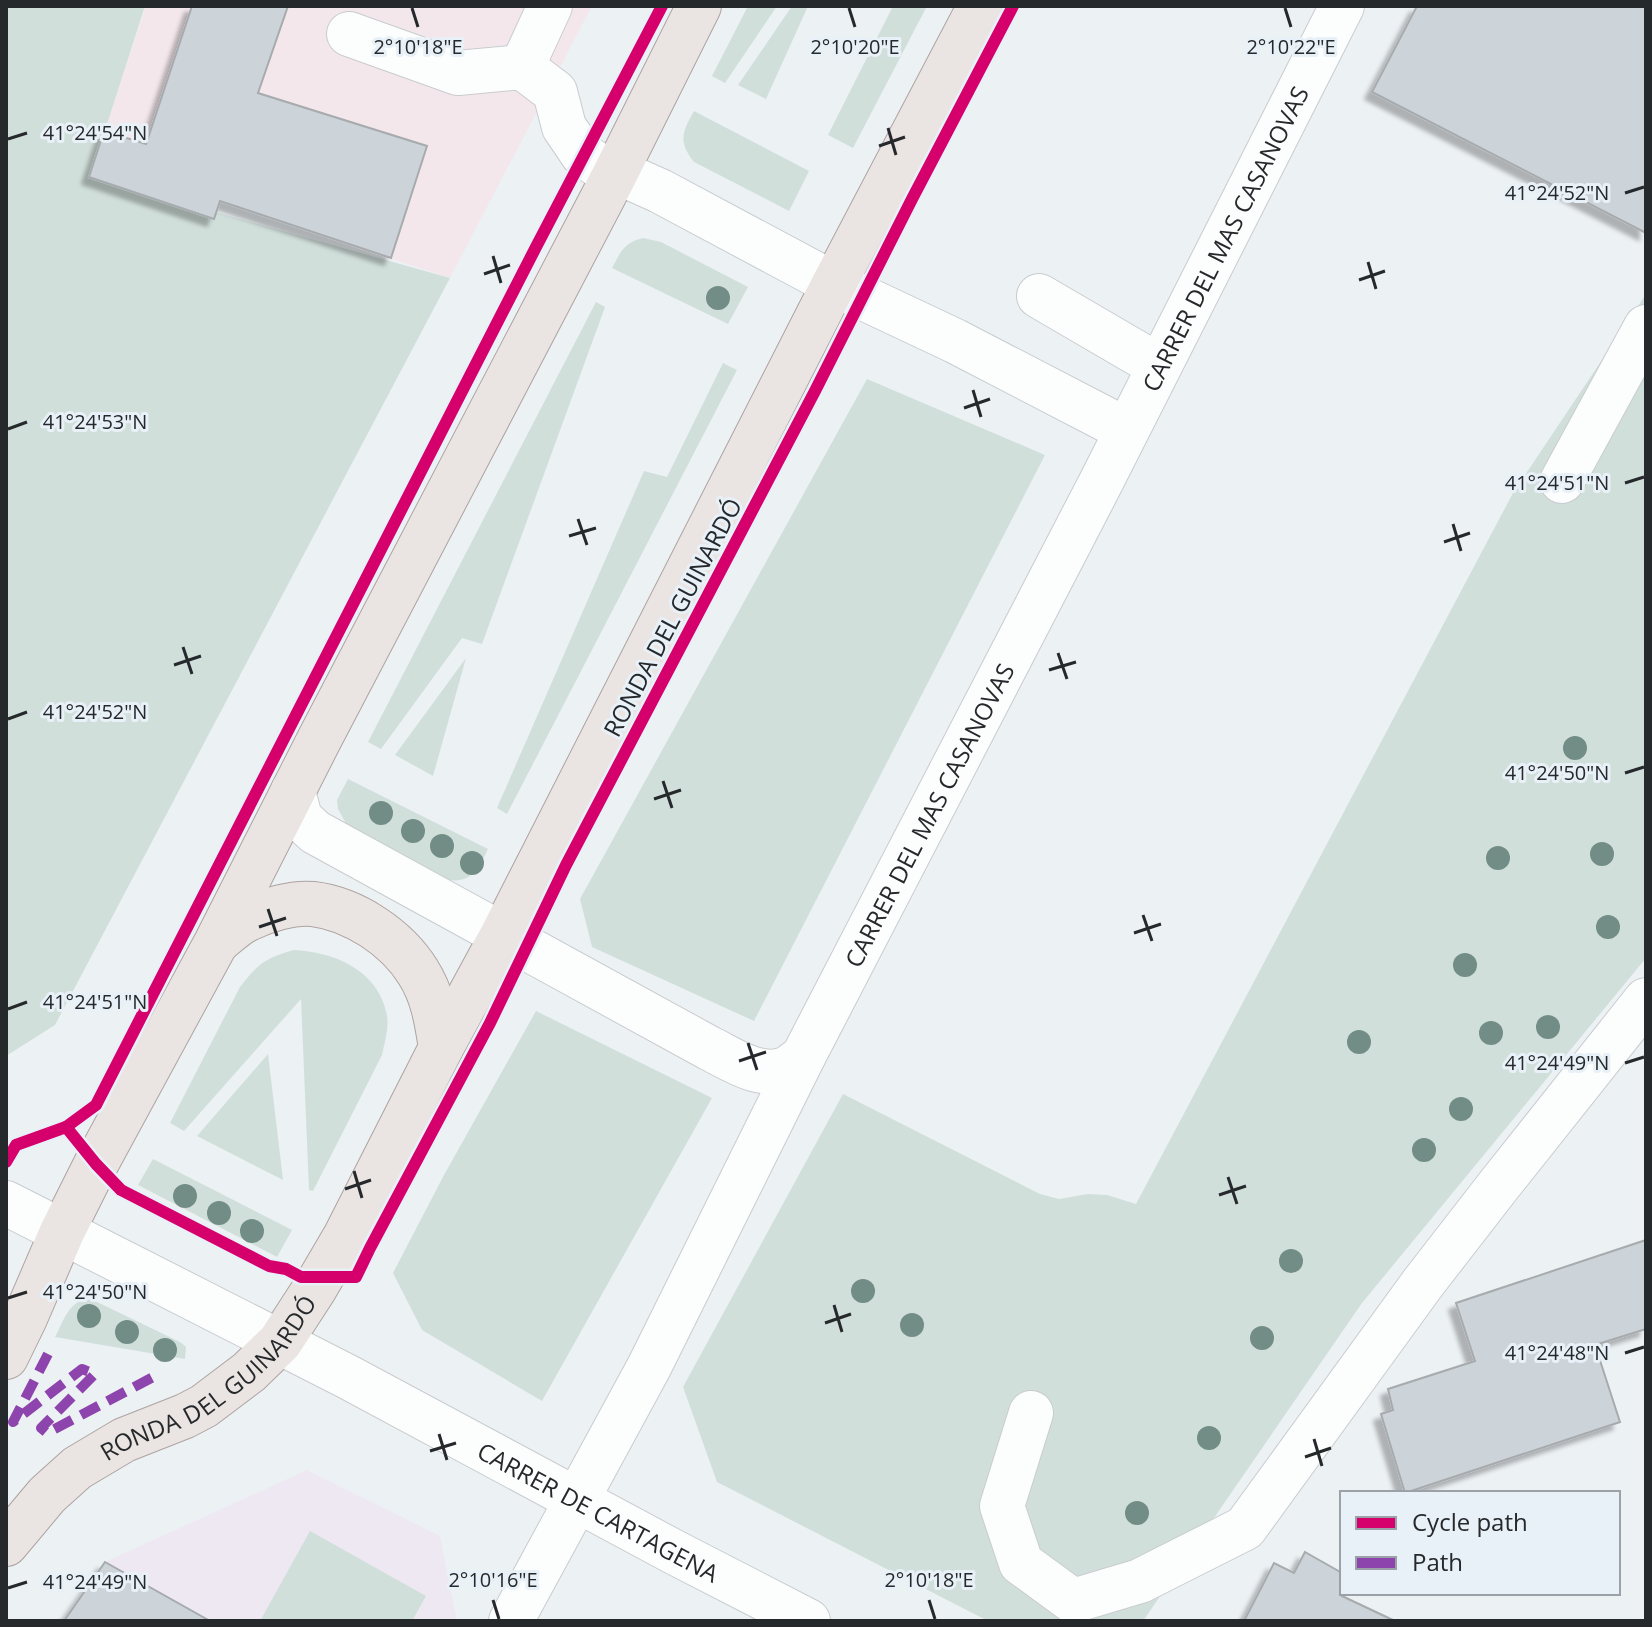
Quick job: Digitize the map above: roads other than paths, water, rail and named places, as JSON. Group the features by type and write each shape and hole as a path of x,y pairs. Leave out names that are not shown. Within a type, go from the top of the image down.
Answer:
{"main road":[{"path":"6,1357 62,1232 216,943 699,6"},
{"name":"RONDA DEL GUINARDÓ","path":"6,1544 47,1495 77,1468 124,1440 204,1406 249,1372 280,1342 315,1288 346,1235 503,934 834,284 980,6"},
{"path":"216,943 244,920 274,908 312,904 353,915 390,938 418,972 434,1007 441,1048"}],"street":[{"path":"522,67 550,6"},
{"name":"CARRER DEL MAS CASANOVAS","path":"511,1621 649,1367 803,1057 1100,484 1342,6"},
{"path":"349,34 458,73 522,67 555,92 564,127 583,155 614,176 631,178 660,191 834,284 955,341 1113,423 1123,437"},
{"path":"1039,296 1159,366"},
{"path":"1562,481 1646,327"},
{"path":"293,791 300,818 315,832 709,1048 767,1073 787,1068 803,1057"},
{"path":"1031,1413 1002,1506 1021,1563 1073,1601 1140,1581 1245,1528 1432,1271 1646,1000"},
{"name":"CARRER DE CARTAGENA","path":"6,1203 280,1342 808,1621"}]}
